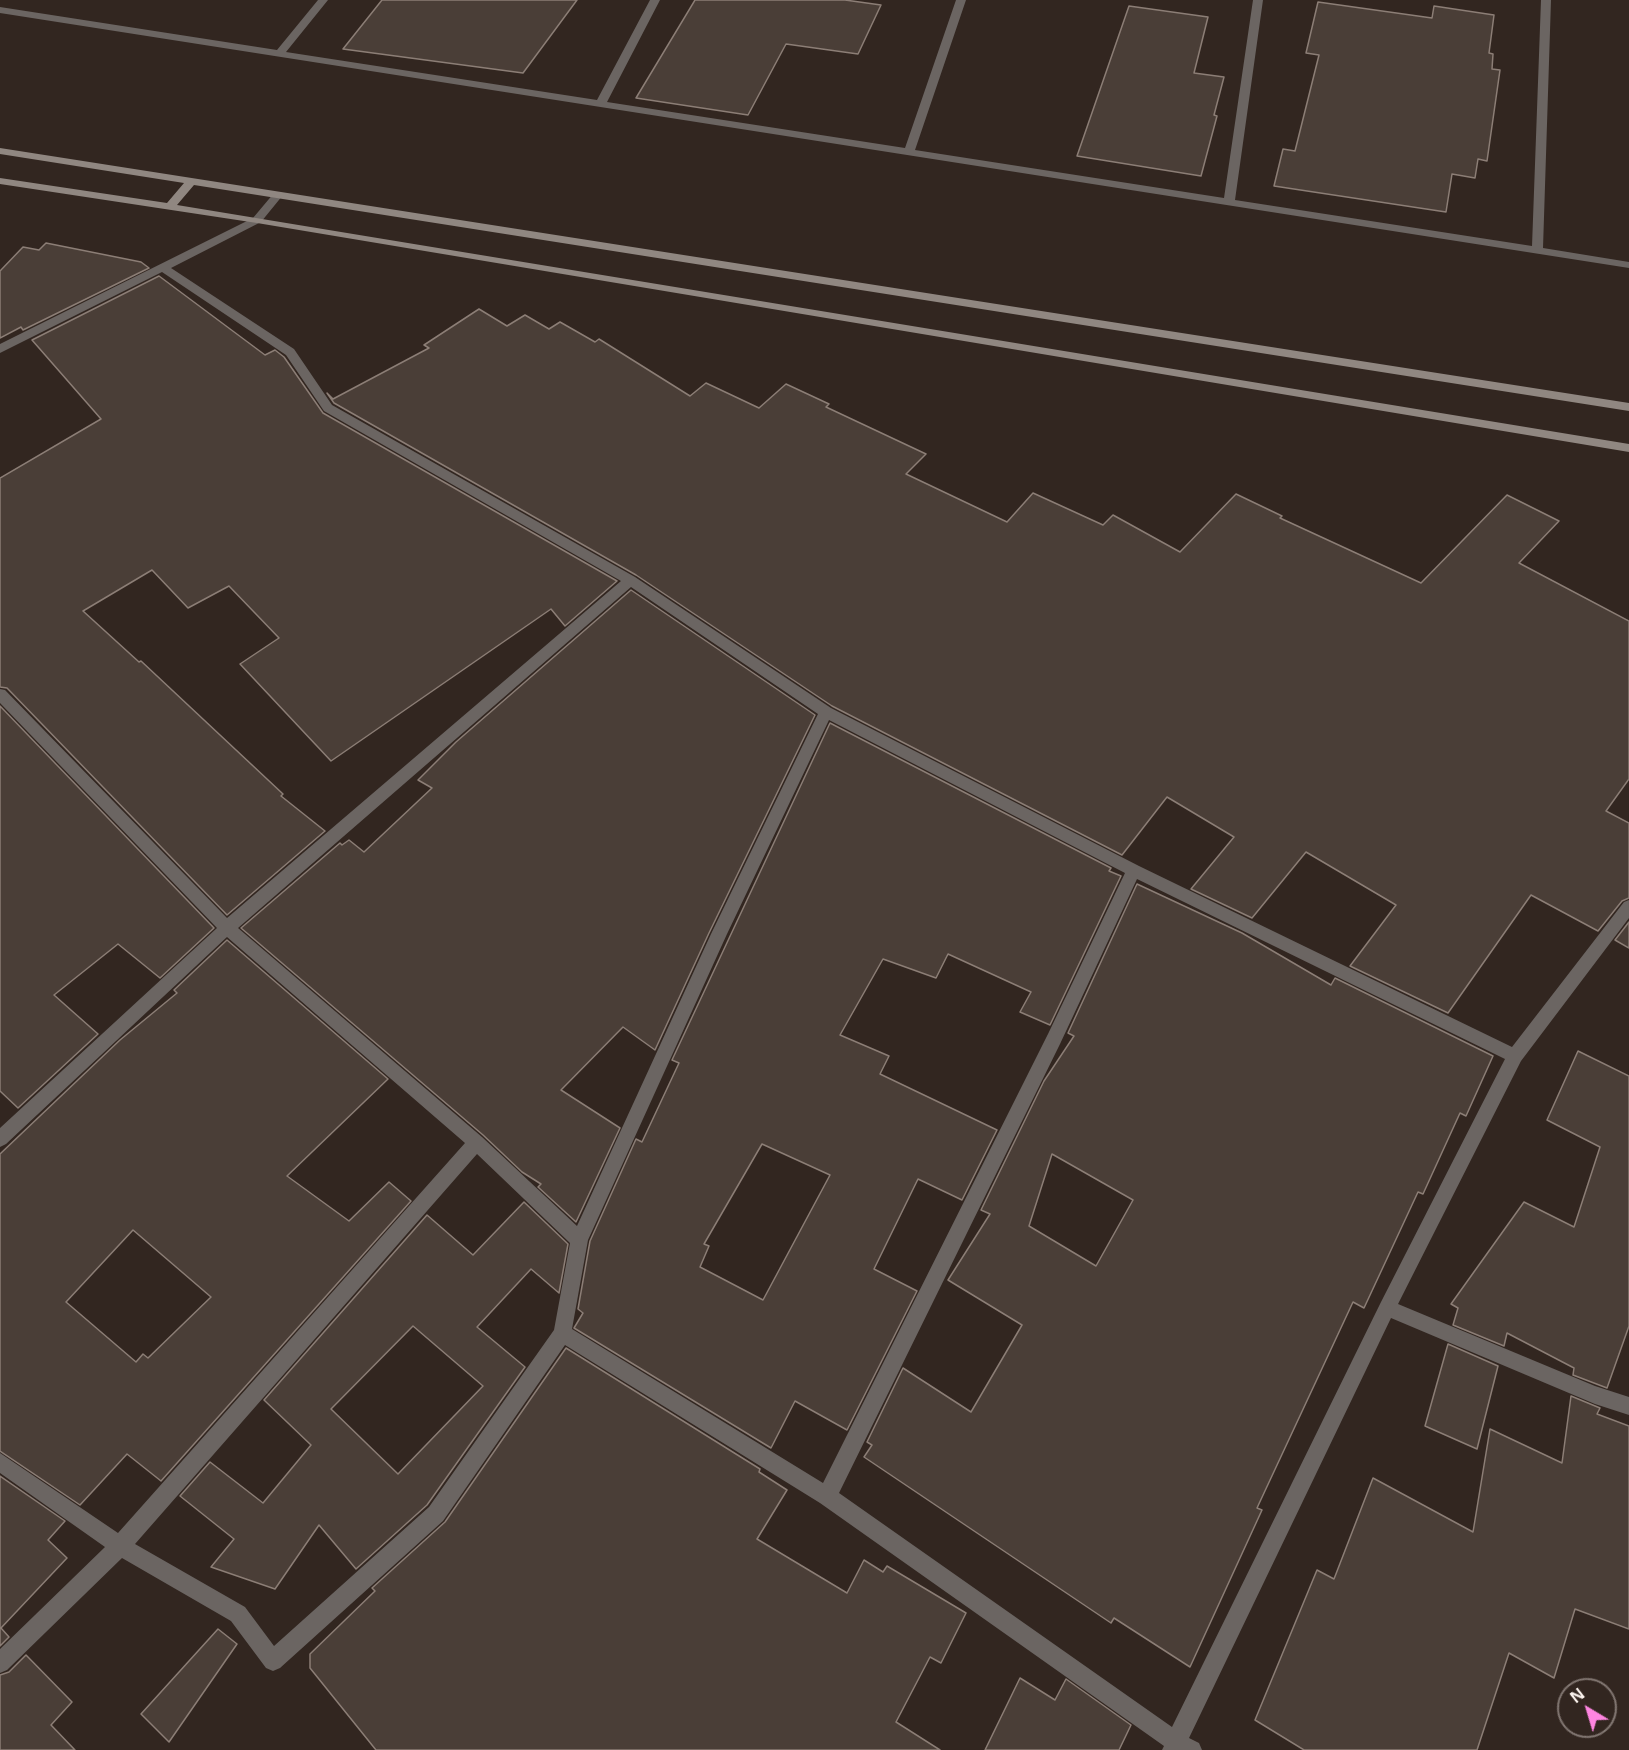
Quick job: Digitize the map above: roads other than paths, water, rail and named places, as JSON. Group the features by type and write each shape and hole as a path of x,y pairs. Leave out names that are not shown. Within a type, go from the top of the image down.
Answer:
{"main road":[{"path":"0,151 1629,407"},
{"path":"0,181 257,220 1629,448"},
{"path":"170,207 191,182"}],"street":[{"path":"280,52 323,0"},
{"path":"600,105 654,0"},
{"path":"909,151 962,0"},
{"path":"1228,201 1258,0"},
{"path":"1537,250 1546,0"},
{"path":"0,10 280,52 600,105 909,151 1629,265"},
{"path":"0,349 257,220 278,195"},
{"path":"162,267 290,352 328,408 630,580 826,712 1134,870 1515,1056"},
{"path":"0,1139 227,928 630,580"},
{"path":"0,694 227,928 476,1142 579,1240"},
{"path":"0,1462 120,1546 238,1614 273,1661 436,1514 562,1333 579,1240 719,934 826,712"},
{"path":"827,1496 1054,1039 1134,870"},
{"path":"562,1333 827,1496 1180,1747 1387,1308 1515,1056 1629,906"},
{"path":"0,1663 120,1546 476,1142"},
{"path":"1387,1308 1595,1395 1629,1406"}]}
